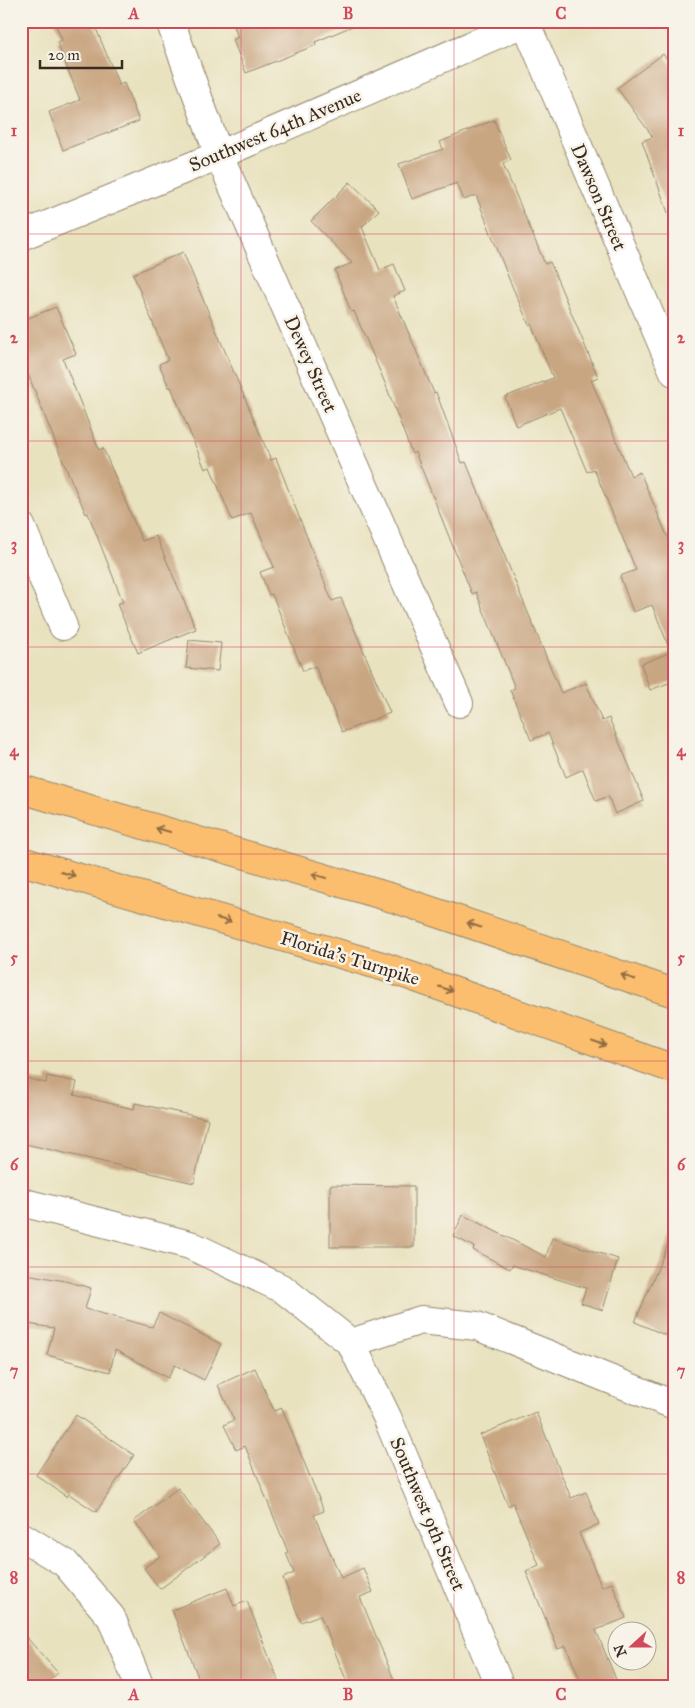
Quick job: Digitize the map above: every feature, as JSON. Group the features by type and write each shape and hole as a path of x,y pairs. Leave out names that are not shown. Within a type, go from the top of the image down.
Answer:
{"highway":[{"path":"21,789 396,899 674,993"},
{"name":"Florida's Turnpike","path":"21,861 385,967 674,1069"}],"street":[{"name":"Dewey Street","path":"170,21 219,155 459,703"},
{"name":"Southwest 64th Avenue","path":"21,236 219,155 526,22"},
{"name":"Dawson Street","path":"526,22 674,372"},
{"path":"21,526 63,626"},
{"path":"21,1202 190,1246 283,1289 351,1343 421,1320 477,1326 674,1405"},
{"name":"Southwest 9th Street","path":"351,1343 387,1416 500,1687"},
{"path":"21,1536 65,1563 110,1616 140,1687"}],"building":[{"path":"54,21 93,21 119,85 124,83 139,121 63,150 49,112 80,100 57,42 62,40"},
{"path":"232,21 364,21 315,42 316,45 246,73 233,40 238,37"},
{"path":"663,54 674,68 674,221 671,221 642,141 653,137 617,88"},
{"path":"494,120 511,160 503,164 545,264 550,262 598,377 591,380 631,476 640,472 674,552 674,681 650,690 641,664 671,652 652,605 633,612 620,576 636,570 594,469 587,472 560,408 516,426 505,397 553,378 531,324 529,325 509,279 476,195 464,200 457,183 412,199 399,164 443,149 440,142"},
{"path":"350,182 379,210 362,227 380,270 394,264 405,291 393,296 434,393 436,392 462,463 466,462 561,693 586,683 602,721 609,718 644,801 615,814 608,796 596,801 583,769 566,777 548,733 531,740 510,690 515,688 476,592 472,594 415,452 412,454 385,383 354,311 351,312 335,270 352,263 311,221"},
{"path":"183,252 271,460 276,458 332,601 341,598 390,713 342,732 315,666 303,671 272,594 269,595 260,572 274,567 251,513 232,520 210,467 205,469 171,387 169,387 159,364 168,360 133,274"},
{"path":"56,307 76,354 63,359 99,450 103,448 142,541 156,536 196,629 138,653 117,604 123,602 88,513 86,514 60,454 28,374 21,377 21,321"},
{"path":"189,640 221,643 218,671 186,668"},
{"path":"47,1076 77,1082 74,1095 134,1109 135,1103 208,1119 194,1183 21,1143 21,1077 46,1083"},
{"path":"330,1185 414,1186 414,1247 330,1247"},
{"path":"463,1215 546,1257 552,1238 618,1259 603,1310 581,1303 586,1288 512,1265 510,1269 473,1250 474,1247 453,1236"},
{"path":"674,1230 674,1339 635,1322"},
{"path":"21,1273 91,1288 85,1309 152,1327 159,1313 221,1344 204,1380 175,1365 168,1378 115,1350 110,1372 47,1355 54,1328 21,1323"},
{"path":"255,1368 274,1411 282,1408 324,1511 314,1515 341,1578 363,1568 373,1592 360,1597 397,1687 349,1687 320,1615 301,1622 283,1578 294,1573 286,1553 288,1552 245,1446 236,1450 224,1425 234,1420 218,1385"},
{"path":"536,1412 571,1498 586,1492 599,1524 579,1533 602,1587 612,1583 626,1618 608,1620 608,1625 596,1630 608,1660 608,1670 612,1670 619,1687 583,1687 566,1646 558,1649 526,1571 539,1565 513,1503 508,1506 480,1435"},
{"path":"76,1415 134,1455 96,1512 69,1494 67,1497 36,1475"},
{"path":"178,1488 220,1544 160,1589 144,1568 160,1556 134,1521"},
{"path":"227,1588 234,1606 247,1601 281,1687 202,1687 172,1610"},
{"path":"21,1631 58,1673 42,1687 21,1687"}]}
